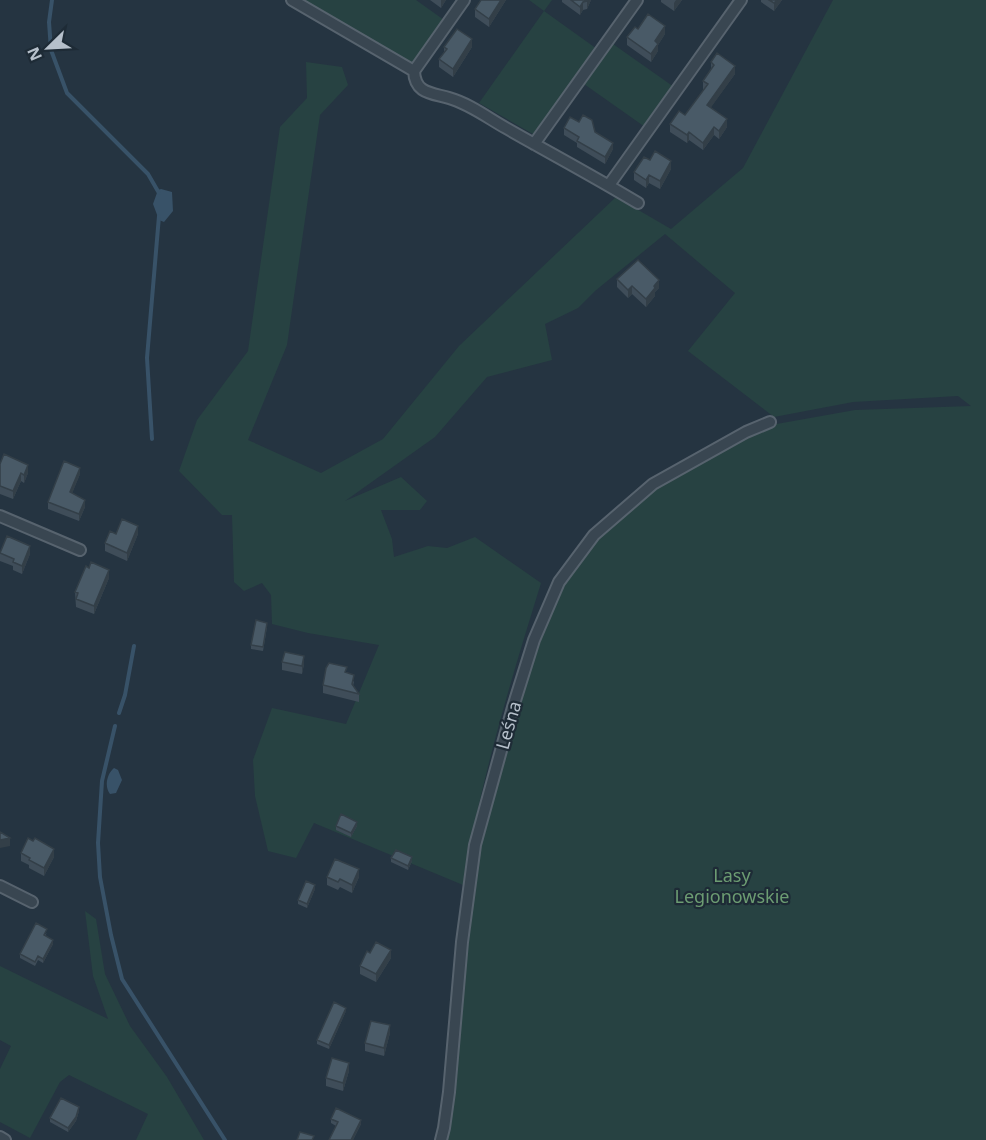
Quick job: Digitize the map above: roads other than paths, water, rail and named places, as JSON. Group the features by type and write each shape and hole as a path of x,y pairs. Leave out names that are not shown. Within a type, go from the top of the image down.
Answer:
{"street":[{"path":"292,0 414,71"},
{"path":"464,0 414,71 414,79 419,86 426,92 461,102 638,203"},
{"path":"534,144 636,0"},
{"path":"609,186 741,0"},
{"name":"Leśna","path":"441,1140 449,1092 462,942 474,845 506,729 531,651 559,582 594,535 653,484 746,432 770,422"},
{"path":"0,516 80,550"},
{"path":"0,886 32,902"},
{"path":"0,1137 5,1140"}],"water":[{"path":"158,190 172,192 173,211 164,222 159,220 153,204"},
{"path":"114,768 118,770 122,780 116,793 110,794 107,780"}],"waterway":[{"path":"52,0 49,22 51,50 67,93 148,174 159,193"},
{"path":"152,439 147,358 159,216"},
{"path":"119,713 125,695 134,646"},
{"path":"115,726 102,781 98,843 100,877 122,979 225,1140"}],"park label":[{"name":"Lasy Legionowskie","path":"732,885"}]}
